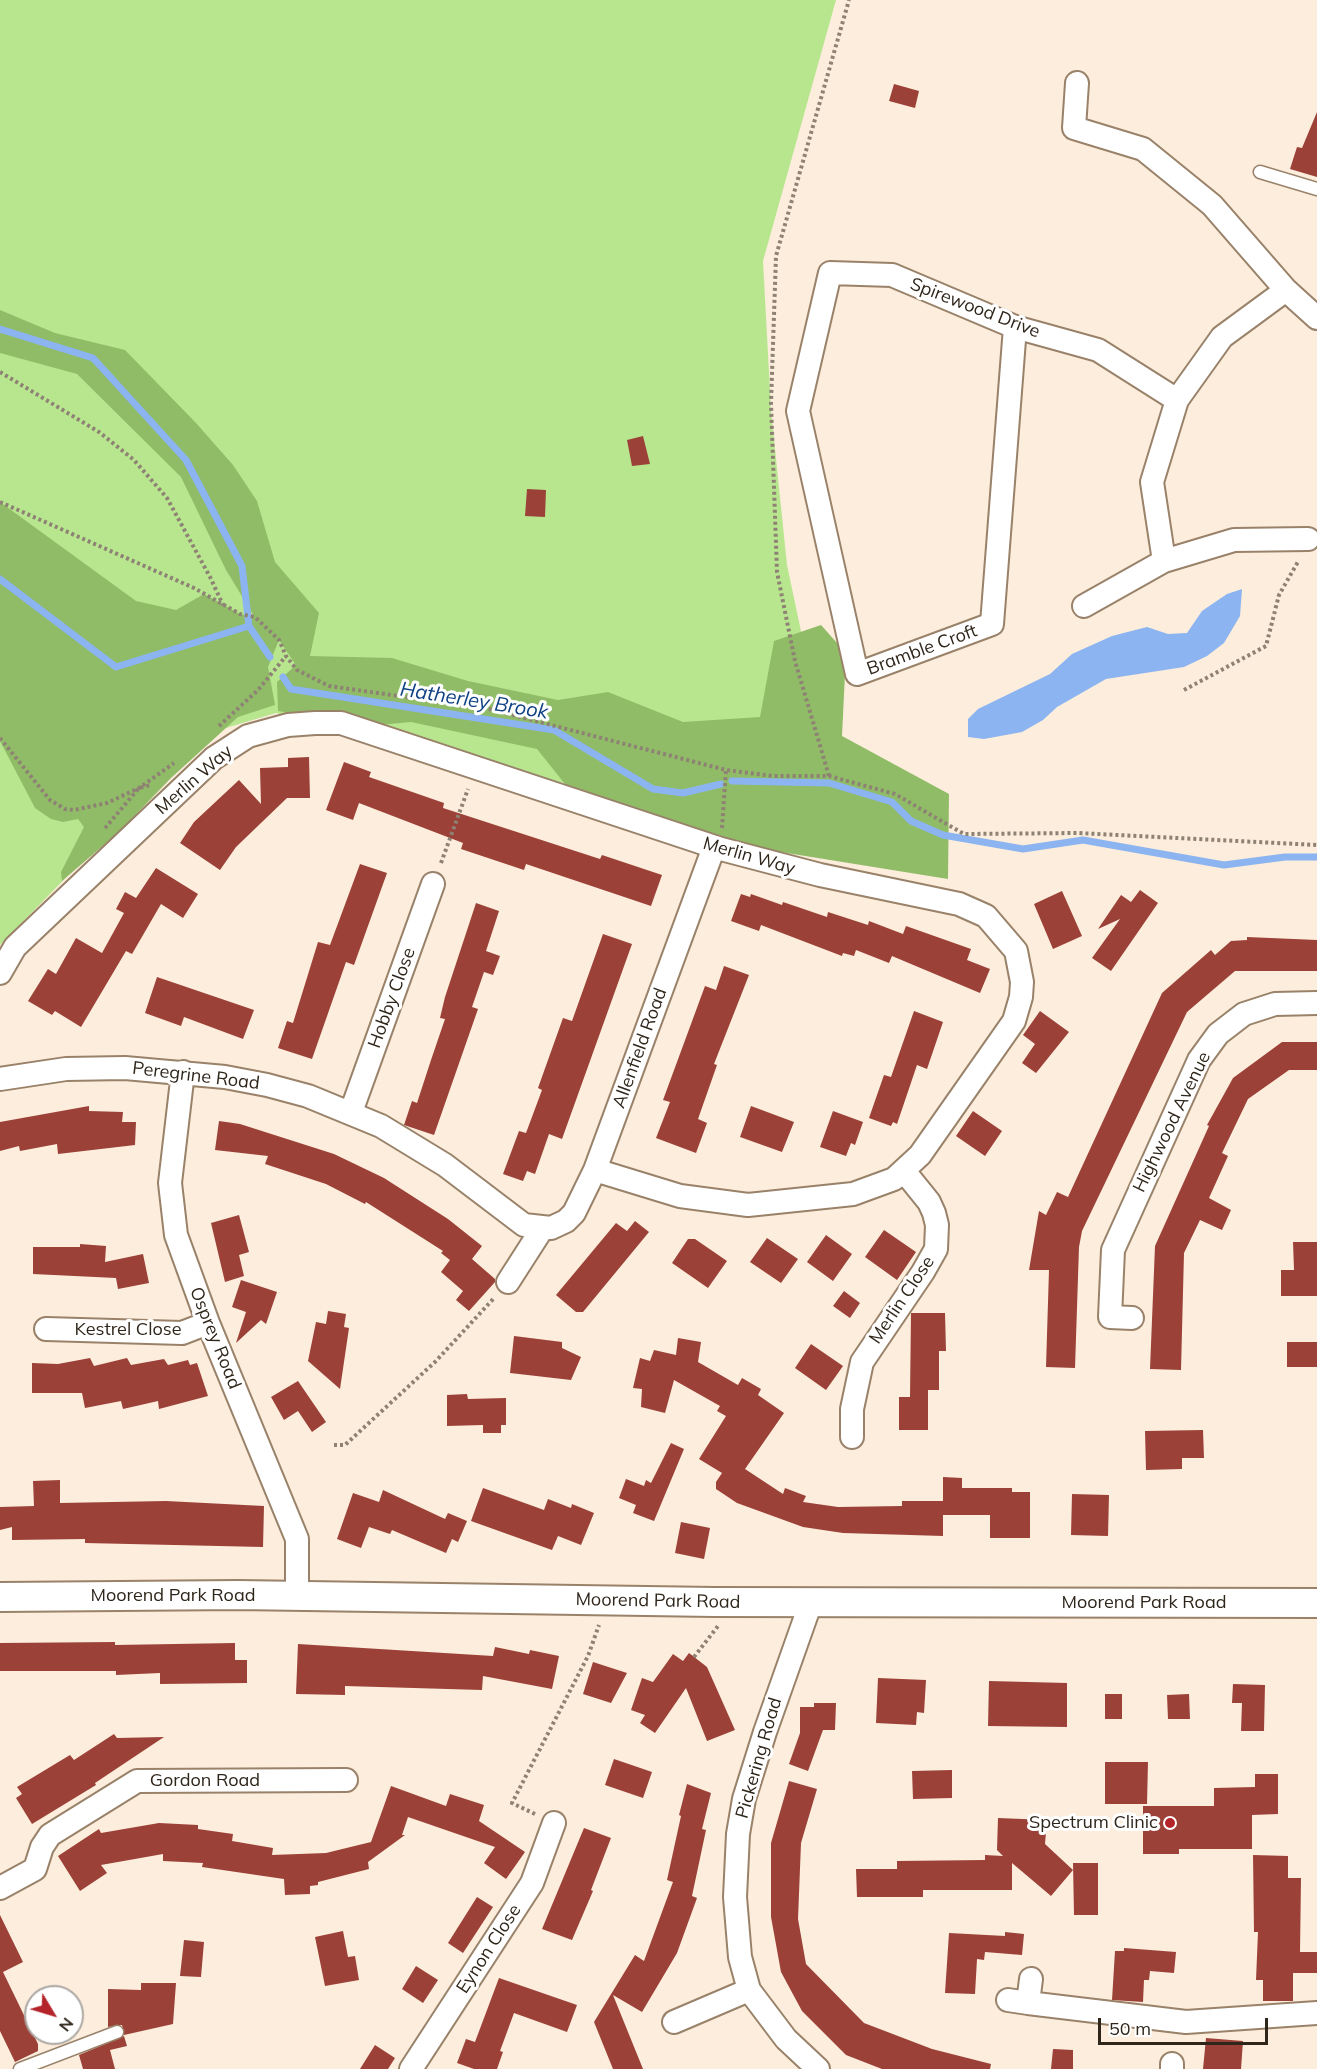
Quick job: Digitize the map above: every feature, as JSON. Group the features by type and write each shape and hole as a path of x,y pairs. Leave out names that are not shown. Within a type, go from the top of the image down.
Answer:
{"street":[{"path":"1077,83 1074,128 1143,149 1212,205 1286,290 1317,318"},
{"name":"Bramble Croft","path":"830,273 798,411 857,674 992,624 1016,327"},
{"name":"Spirewood Drive","path":"830,273 892,274 1016,327 1098,350 1177,400"},
{"path":"1164,561 1152,482 1177,400 1222,337 1286,290"},
{"path":"1084,606 1164,561 1234,540 1306,545"},
{"name":"Merlin Way","path":"0,973 15,947 214,758 248,736 288,725 341,723 717,848 820,875 974,909 999,928 1016,951 1022,982 1021,997 1014,1021 920,1155 904,1171 878,1187 853,1194 748,1205 680,1196 596,1170"},
{"name":"Allenfield Road","path":"542,1229 558,1225 574,1213 596,1170 717,848"},
{"name":"Hobby Close","path":"351,1112 433,884"},
{"name":"Highwood Avenue","path":"1132,1318 1100,1317 1117,1240 1200,1059 1218,1034 1244,1014 1275,1004 1317,1003"},
{"name":"Peregrine Road","path":"0,1079 66,1069 126,1068 183,1072 267,1085 351,1112 414,1144 524,1225 542,1229"},
{"name":"Osprey Road","path":"183,1072 171,1156 171,1208 184,1261 297,1539 297,1596"},
{"name":"Merlin Close","path":"853,1437 852,1409 862,1362 936,1249 937,1231 934,1213 929,1202 904,1171"},
{"path":"508,1282 542,1229"},
{"name":"Kestrel Close","path":"46,1329 182,1333 208,1323"},
{"name":"Moorend Park Road","path":"0,1597 297,1596 811,1602 1317,1603"},
{"name":"Pickering Road","path":"811,1602 754,1762 738,1833 735,1896 740,1958 748,1990 779,2031 818,2069"},
{"name":"Gordon Road","path":"0,1888 35,1869 42,1847 50,1835 137,1781 346,1780"},
{"name":"Eynon Close","path":"411,2069 532,1883 554,1823"},
{"path":"1031,1979 1018,2001 1186,2022 1317,2013"},
{"path":"675,2022 748,1990"}],"lane":[{"path":"1260,172 1317,189"},
{"path":"20,2069 117,2032"}],"path":[{"path":"829,776 795,661 777,572 771,410 776,256 849,0"},
{"path":"0,372 99,432 134,460 167,498 223,605"},
{"path":"0,502 194,588 240,614 255,617 279,640 286,656 297,670 329,686 489,709 726,770 773,776 829,776 895,794 964,834 1078,833 1317,845"},
{"path":"1184,690 1266,646 1279,595 1306,545"},
{"path":"269,676 286,656"},
{"path":"0,738 50,800 65,809 84,809 139,788"},
{"path":"433,884 476,769"},
{"path":"717,848 726,770"},
{"path":"334,1445 345,1445 436,1361 508,1282"},
{"path":"512,1803 588,1656 599,1626 601,1600"},
{"path":"694,1657 719,1624"}],"green space":[{"path":"0,0 836,0 763,261 771,410 787,565 842,825 654,805 276,713 76,773 0,678"},
{"path":"0,310 55,333 125,350 196,423 233,465 257,501 275,562 319,613 310,656 392,658 468,681 558,700 608,692 683,722 760,717 774,641 821,625 846,653 842,736 949,794 948,879 737,845 573,794 537,749 411,722 368,726 278,711 277,682 296,665 279,640 268,667 275,705 238,717 171,778 120,831 62,881 61,872 84,827 78,819 63,822 51,819 35,808 0,741 0,502 136,601 176,610 204,594 240,614 254,616 226,570 181,477 77,374 0,353"},
{"path":"0,712 141,801 0,945"}],"water":[{"path":"1242,589 1240,616 1224,643 1207,656 1184,667 1106,679 1057,707 1043,720 1022,732 984,739 968,737 968,719 978,709 1050,674 1072,654 1112,636 1147,627 1168,634 1187,633 1202,611 1227,594"}],"building":[{"path":"894,84 919,91 915,108 889,101"},
{"path":"1317,112 1317,177 1290,169 1297,147 1302,148"},
{"path":"643,436 650,464 632,466 627,440"},
{"path":"527,489 546,490 545,517 525,516"},
{"path":"309,757 310,798 287,798 236,847 220,870 180,843 194,822 239,780 261,804 260,768 288,767 288,758"},
{"path":"344,762 371,772 369,777 444,803 443,808 600,859 602,855 662,875 651,906 526,864 524,870 461,849 463,843 359,803 353,820 326,810"},
{"path":"360,864 387,873 354,965 346,962 312,1059 278,1048 287,1021 293,1023 318,942 330,945"},
{"path":"156,868 198,894 183,918 161,904 132,954 126,951 81,1027 55,1011 52,1015 28,1001 48,969 56,974 76,938 102,953 124,913 116,909 125,892 136,898"},
{"path":"1140,890 1158,903 1111,971 1092,958 1120,919 1098,929 1121,895 1131,902"},
{"path":"1062,891 1082,936 1053,949 1034,904"},
{"path":"741,894 750,897 751,894 782,905 783,902 827,917 828,912 868,925 869,921 903,934 906,926 971,949 967,960 990,969 980,993 892,956 889,963 856,950 854,956 843,953 842,956 761,925 759,931 731,921"},
{"path":"476,903 499,911 486,951 500,956 493,975 484,972 472,1007 478,1009 434,1135 404,1125 412,1101 417,1103 445,1019 440,1018 445,997"},
{"path":"603,934 632,944 562,1139 549,1134 535,1174 527,1171 523,1181 503,1174 519,1131 526,1133 542,1090 538,1088 563,1018 572,1021"},
{"path":"1247,937 1317,940 1317,971 1235,971 1187,1012 1082,1231 1079,1247 1075,1368 1046,1367 1049,1270 1029,1270 1039,1211 1046,1215 1057,1192 1068,1197 1162,993 1211,950 1215,955 1231,941 1247,940"},
{"path":"724,966 749,975 714,1064 717,1065 698,1119 707,1123 696,1153 656,1138 670,1102 663,1100 705,986 716,990"},
{"path":"157,977 254,1010 243,1039 184,1017 181,1026 145,1013"},
{"path":"914,1011 943,1022 927,1069 917,1065 897,1124 893,1122 891,1126 869,1118 884,1075 891,1077"},
{"path":"1040,1011 1069,1032 1036,1073 1022,1063 1035,1044 1023,1035"},
{"path":"1282,1042 1317,1042 1317,1070 1289,1070 1248,1099 1222,1153 1228,1156 1209,1198 1231,1210 1222,1230 1200,1220 1184,1253 1181,1370 1150,1369 1155,1246 1209,1126 1207,1125 1233,1078"},
{"path":"89,1106 89,1111 123,1112 122,1122 136,1122 135,1145 58,1154 57,1144 20,1151 19,1146 0,1151 0,1122"},
{"path":"751,1106 794,1122 782,1152 740,1137"},
{"path":"833,1111 863,1122 855,1145 851,1143 846,1156 820,1147"},
{"path":"973,1111 1002,1131 985,1156 956,1136"},
{"path":"219,1121 240,1124 334,1154 384,1178 448,1219 482,1246 472,1259 495,1279 495,1282 469,1311 456,1300 463,1291 441,1272 450,1260 441,1253 443,1251 366,1202 365,1204 326,1184 265,1164 268,1156 215,1150"},
{"path":"239,1215 249,1252 239,1255 244,1276 225,1282 211,1223"},
{"path":"635,1221 649,1232 583,1312 576,1312 556,1295 616,1223 627,1231"},
{"path":"884,1230 916,1252 897,1280 865,1257"},
{"path":"826,1235 852,1254 833,1281 807,1262"},
{"path":"767,1238 798,1259 781,1283 750,1262"},
{"path":"688,1239 695,1239 727,1261 708,1288 672,1263"},
{"path":"1293,1242 1317,1242 1317,1296 1281,1296 1281,1270 1294,1270"},
{"path":"80,1244 106,1246 105,1262 143,1254 149,1283 118,1289 116,1278 33,1274 33,1247 80,1247"},
{"path":"241,1280 277,1292 266,1324 261,1320 236,1343 246,1312 232,1307"},
{"path":"844,1291 860,1303 850,1318 833,1306"},
{"path":"328,1311 346,1314 344,1327 349,1328 340,1389 308,1361 316,1322 326,1324"},
{"path":"911,1313 945,1313 946,1351 939,1351 939,1390 928,1390 928,1430 899,1430 899,1397 910,1397"},
{"path":"514,1336 562,1342 562,1348 581,1357 571,1380 510,1373"},
{"path":"678,1338 701,1342 698,1362 738,1385 742,1378 761,1389 758,1395 784,1413 745,1469 783,1494 785,1488 806,1496 803,1502 838,1507 902,1506 902,1501 943,1501 943,1536 843,1533 803,1527 737,1503 716,1489 716,1482 722,1473 699,1459 726,1416 717,1411 720,1406 674,1380 665,1413 641,1407 642,1389 633,1388 640,1358 650,1361 654,1350 676,1355"},
{"path":"1287,1342 1317,1342 1317,1367 1287,1367"},
{"path":"811,1344 843,1366 826,1390 795,1368"},
{"path":"90,1358 94,1366 127,1358 131,1365 164,1359 168,1365 188,1360 190,1365 197,1363 208,1396 159,1409 158,1401 123,1409 121,1401 85,1408 82,1393 32,1393 32,1363 58,1364"},
{"path":"298,1381 326,1422 312,1432 298,1411 284,1420 271,1397"},
{"path":"467,1394 468,1399 506,1398 506,1425 501,1425 501,1433 483,1433 483,1425 447,1426 447,1395"},
{"path":"1203,1430 1204,1458 1182,1458 1182,1469 1146,1470 1145,1431"},
{"path":"671,1443 684,1449 654,1521 633,1513 636,1505 619,1498 626,1479 644,1486 646,1480 651,1483"},
{"path":"943,1477 962,1478 962,1488 1012,1488 1012,1492 1030,1492 1030,1538 990,1538 990,1515 943,1515"},
{"path":"60,1480 60,1503 166,1501 264,1506 263,1547 85,1543 85,1539 12,1540 12,1527 0,1530 0,1507 34,1506 33,1481"},
{"path":"483,1488 544,1510 548,1499 571,1508 572,1504 594,1513 581,1545 558,1536 552,1550 471,1521"},
{"path":"383,1490 445,1519 448,1513 467,1521 458,1542 452,1539 446,1553 392,1530 390,1534 369,1527 361,1548 337,1539 353,1493 379,1502"},
{"path":"1072,1494 1109,1495 1108,1536 1071,1535"},
{"path":"681,1522 710,1528 704,1559 675,1553"},
{"path":"115,1642 115,1645 235,1643 235,1660 247,1660 247,1683 160,1684 160,1673 116,1675 116,1671 0,1671 0,1643"},
{"path":"298,1644 493,1656 495,1647 529,1654 530,1650 559,1656 552,1689 483,1676 482,1690 345,1686 345,1695 296,1694"},
{"path":"689,1653 707,1667 735,1730 707,1741 686,1688 655,1733 640,1723 645,1715 631,1710 642,1678 653,1682 673,1654 683,1661"},
{"path":"593,1662 627,1673 611,1703 583,1694"},
{"path":"878,1678 926,1680 924,1713 917,1712 916,1725 876,1723"},
{"path":"989,1681 1067,1683 1067,1727 988,1726"},
{"path":"1233,1684 1265,1685 1264,1731 1241,1731 1242,1703 1232,1703"},
{"path":"1105,1694 1122,1694 1122,1719 1105,1719"},
{"path":"1189,1694 1190,1719 1168,1719 1167,1695"},
{"path":"814,1703 836,1703 835,1730 823,1730 808,1771 789,1764 800,1733 800,1707 814,1707"},
{"path":"114,1734 117,1738 164,1737 95,1783 96,1785 32,1824 16,1798 22,1794 17,1787 70,1755 74,1760"},
{"path":"614,1759 652,1772 643,1798 605,1785"},
{"path":"1105,1762 1148,1762 1147,1804 1105,1804"},
{"path":"952,1770 952,1798 913,1799 912,1771"},
{"path":"1255,1774 1278,1774 1278,1814 1252,1815 1252,1849 1179,1849 1179,1854 1143,1854 1143,1806 1214,1806 1214,1788 1255,1787"},
{"path":"789,1781 817,1789 801,1843 798,1919 806,1964 864,2023 932,2049 991,2064 990,2069 882,2069 846,2055 802,2011 781,1972 771,1917 771,1843"},
{"path":"687,1784 711,1793 702,1829 706,1830 692,1896 697,1898 677,1953 642,2012 613,1995 643,2069 613,2069 594,2022 635,1955 644,1961 673,1882 667,1880"},
{"path":"391,1786 446,1806 450,1794 484,1805 479,1821 525,1852 506,1879 484,1863 495,1847 408,1817 402,1835 405,1835 368,1862 369,1869 318,1882 318,1885 310,1886 310,1894 285,1895 284,1879 202,1867 203,1863 163,1861 163,1854 101,1865 107,1873 80,1891 58,1856 99,1829 101,1833 159,1823 198,1825 198,1829 233,1834 232,1841 273,1848 272,1855 326,1853 371,1842"},
{"path":"998,1818 1047,1820 1045,1844 1073,1870 1051,1896 1012,1863 1012,1890 923,1890 923,1897 857,1897 856,1869 897,1869 897,1861 985,1860 985,1855 1003,1856 997,1850"},
{"path":"584,1828 611,1838 591,1890 593,1891 572,1940 542,1929"},
{"path":"1253,1855 1288,1856 1288,1878 1301,1878 1300,1952 1317,1952 1317,1973 1293,1973 1293,2001 1263,2001 1263,1980 1256,1980 1258,1932 1254,1932"},
{"path":"1073,1863 1098,1863 1098,1915 1074,1915"},
{"path":"477,1897 493,1907 463,1953 448,1943"},
{"path":"0,1915 23,1962 3,1972 24,2015 24,2045 38,2045 38,2051 15,2062 0,2031"},
{"path":"343,1931 348,1957 355,1956 359,1980 325,1986 315,1937"},
{"path":"1005,1932 1024,1934 1022,1955 985,1952 984,1960 977,1959 975,1994 945,1993 949,1933 1005,1936"},
{"path":"184,1940 204,1942 201,1977 180,1976"},
{"path":"1124,1948 1176,1952 1174,1973 1150,1971 1149,1980 1144,1980 1143,2002 1112,2000 1115,1951 1124,1951"},
{"path":"416,1966 438,1980 423,2003 402,1989"},
{"path":"499,1978 577,2005 567,2032 514,2013 500,2051 503,2052 497,2069 474,2069 457,2063 466,2039 475,2042"},
{"path":"141,1983 176,1983 173,2024 124,2035 122,2025 108,2027 108,1989 141,1990"},
{"path":"124,2036 127,2046 110,2050 115,2069 83,2069 79,2055"},
{"path":"1206,2038 1243,2041 1241,2069 1203,2069"},
{"path":"375,2045 395,2058 388,2069 360,2069"},
{"path":"1053,2049 1073,2050 1073,2069 1051,2069"}],"waterway":[{"path":"0,329 93,358 186,460 242,566 249,626"},
{"name":"Hatherley Brook","path":"0,579 116,667 249,626 270,657"},
{"name":"Hatherley Brook","path":"283,677 291,689 554,730 653,789 683,793 721,784"},
{"name":"Hatherley Brook","path":"732,781 829,783 892,802 911,821 943,835 1023,849 1083,840 1224,865 1285,857 1317,857"}],"place":[{"name":"Spectrum Clinic","path":"1170,1823"}]}
